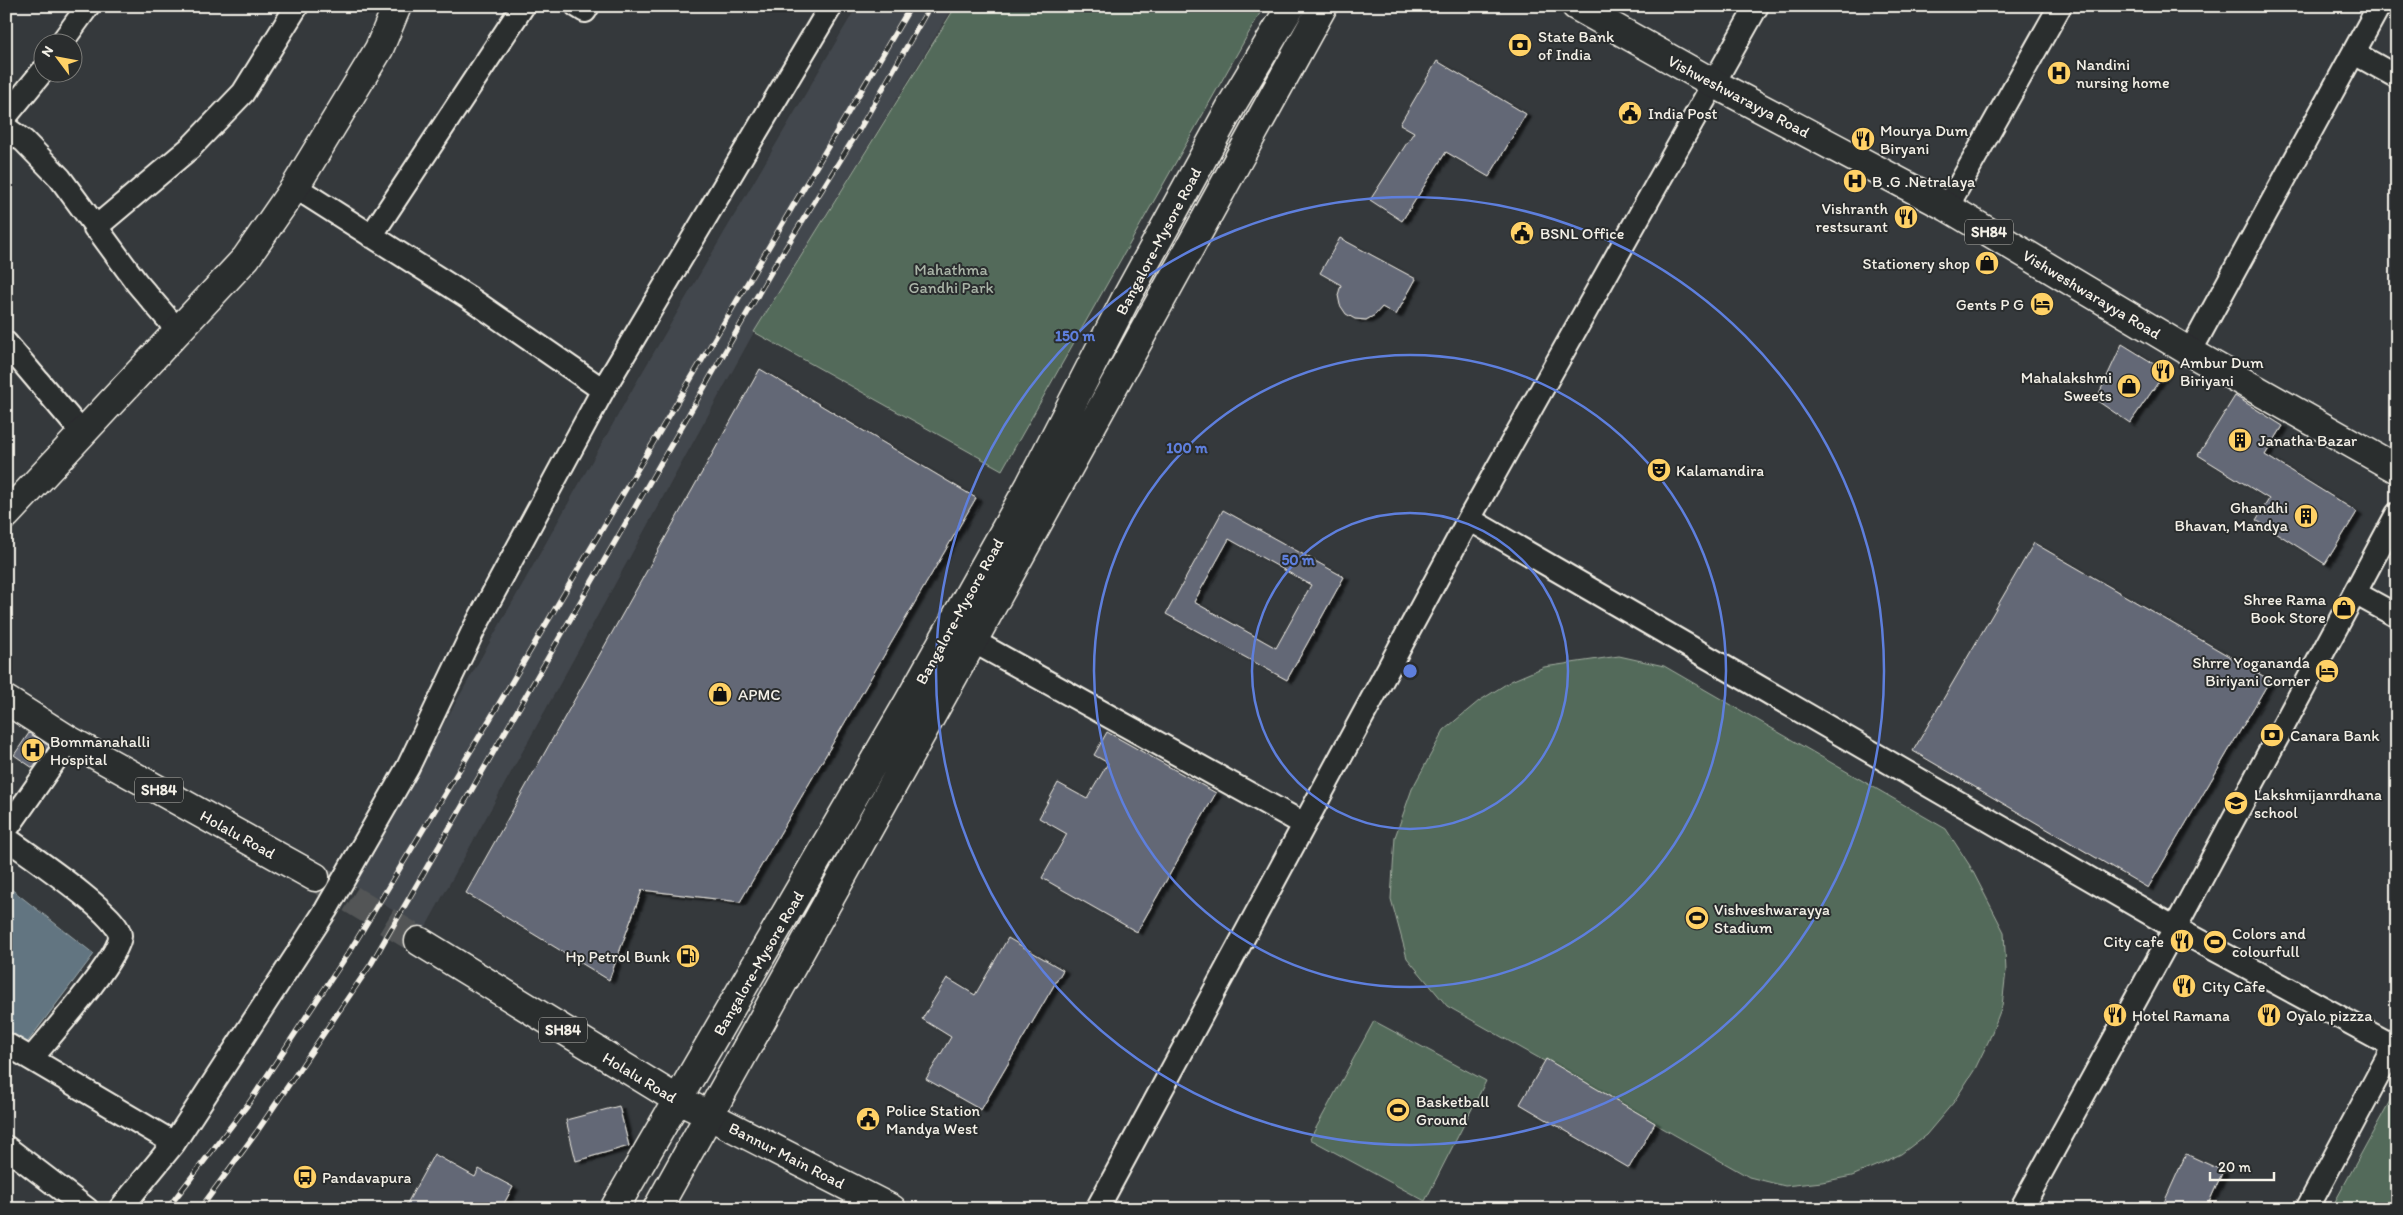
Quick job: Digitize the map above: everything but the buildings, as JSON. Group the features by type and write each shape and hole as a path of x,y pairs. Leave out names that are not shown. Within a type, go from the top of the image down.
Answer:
{"main road":[{"path":"10,506 83,434 246,258 295,188 379,49 397,6"},
{"name":"Bangalore-Mysore Road","path":"614,1209 903,712 1002,535 1134,283 1234,101 1291,6"},
{"name":"Bangalore-Mysore Road","path":"657,1209 974,641 1323,6"},
{"name":"Vishweshwarayya Road","path":"1576,6 1715,84 1947,207 2190,352 2397,469"},
{"name":"Holalu Road","path":"6,700 69,740 314,877"},
{"name":"Holalu Road","path":"419,941 678,1100 710,1116"},
{"name":"Bannur Main Road","path":"710,1116 892,1209"}],"street":[{"path":"69,32 88,6"},
{"path":"95,228 190,148 243,93 297,6"},
{"path":"371,236 523,6"},
{"path":"577,6 585,11 588,6"},
{"path":"120,1209 174,1144 326,910 408,767 474,629 603,390 831,6"},
{"path":"1097,1209 1469,519 1715,84 1757,6"},
{"path":"1947,207 2060,6"},
{"path":"2190,352 2379,6"},
{"path":"2354,53 2397,77"},
{"path":"6,116 34,82"},
{"path":"6,128 24,141 60,178 137,284 179,332"},
{"path":"295,188 471,299 603,390"},
{"path":"6,343 83,434"},
{"path":"2021,1209 2175,928 2397,514"},
{"path":"1469,519 2175,928 2396,1045 2307,1209"},
{"path":"2355,593 2397,616"},
{"path":"974,641 1304,824"},
{"path":"6,830 69,740"},
{"path":"6,838 102,910 118,927 120,937 112,958 31,1058"},
{"path":"6,1044 174,1144"},
{"path":"6,1147 87,1209"}],"shaded area":[{"path":"857,6 954,6 754,332 424,930 353,885 636,383"}],"green space":[{"name":"Mahathma Gandhi Park","path":"956,6 1264,6 1002,470 754,332"},
{"name":"Vishveshwarayya Stadium","path":"1619,656 1664,666 1946,829 1970,866 2004,932 2006,971 2002,1006 1975,1069 1953,1103 1926,1135 1901,1154 1852,1176 1822,1182 1785,1186 1749,1177 1447,1006 1407,958 1391,899 1395,837 1412,789 1444,730 1479,701 1511,681 1544,667"},
{"name":"Basketball Ground","path":"1374,1021 1486,1081 1425,1201 1310,1139"},
{"path":"2397,1088 2397,1209 2331,1209"}],"water":[{"path":"6,885 94,954 26,1044 6,1028"}],"tunnel":[{"path":"315,877 419,941"}],"railway":[{"path":"167,1209 249,1103 351,949 490,719 911,6"},
{"path":"200,1209 256,1133 371,964 775,265 859,130 930,6"}],"place":[{"name":"State Bank of India","path":"1520,45"},
{"name":"Nandini nursing home","path":"2059,73"},
{"name":"India Post","path":"1630,113"},
{"name":"Mourya Dum Biryani","path":"1863,139"},
{"name":"B .G .Netralaya","path":"1855,181"},
{"name":"Vishranth restsurant","path":"1906,217"},
{"name":"BSNL Office","path":"1522,233"},
{"name":"Stationery shop","path":"1987,263"},
{"name":"Gents P G","path":"2042,304"},
{"name":"Ambur Dum Biriyani","path":"2163,371"},
{"name":"Mahalakshmi Sweets","path":"2129,386"},
{"name":"Janatha Bazar","path":"2240,440"},
{"name":"Kalamandira","path":"1659,470"},
{"name":"Ghandhi Bhavan, Mandya","path":"2306,516"},
{"name":"Shree Rama Book Store","path":"2344,608"},
{"name":"Shrre Yogananda Biriyani Corner","path":"2327,671"},
{"name":"APMC","path":"720,694"},
{"name":"Canara Bank","path":"2272,735"},
{"name":"Bommanahalli Hospital","path":"33,750"},
{"name":"Lakshmijanrdhana school","path":"2236,803"},
{"name":"Vishveshwarayya Stadium","path":"1697,918"},
{"name":"City cafe","path":"2182,941"},
{"name":"Colors and colourfull","path":"2215,942"},
{"name":"Hp Petrol Bunk","path":"688,956"},
{"name":"City Cafe","path":"2184,986"},
{"name":"Hotel Ramana","path":"2115,1015"},
{"name":"Oyalo pizzza","path":"2269,1015"},
{"name":"Basketball Ground","path":"1398,1110"},
{"name":"Police Station Mandya West","path":"868,1119"},
{"name":"Pandavapura","path":"305,1177"}]}
